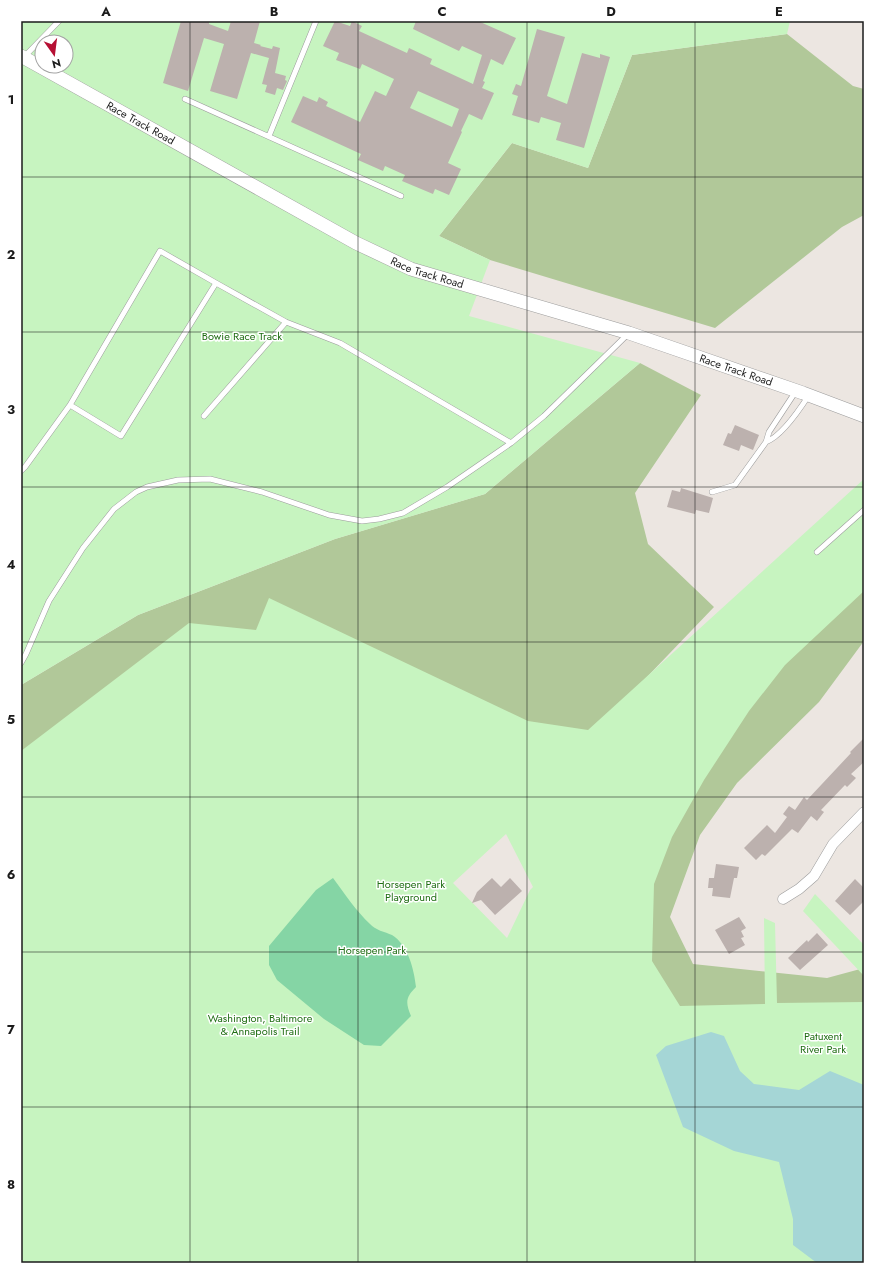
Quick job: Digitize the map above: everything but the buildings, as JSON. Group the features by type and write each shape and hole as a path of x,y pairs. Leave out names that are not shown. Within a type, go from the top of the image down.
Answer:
{"street":[{"name":"Race Track Road","path":"22,57 356,243 390,260 418,271 629,333 658,344 701,357 864,416"},
{"path":"783,899 799,889 814,876 833,844 864,812"}],"lane":[{"path":"22,57 59,21"},
{"path":"269,136 316,21"},
{"path":"186,99 401,196"},
{"path":"21,471 70,405 160,250 286,322 340,342 511,443"},
{"path":"70,405 121,436 216,283"},
{"path":"204,416 286,322"},
{"path":"21,663 49,601 83,548 114,509 131,496 147,487 178,480 210,479 262,492 330,515 362,521 379,519 403,513 447,487 511,443 544,416 629,333"},
{"path":"712,492 735,485 766,442 770,432 802,393"},
{"path":"766,442 768,442 791,422 800,410 802,393"},
{"path":"817,552 864,510"}],"green space":[{"name":"Bowie Race Track","path":"21,21 790,21 787,34 632,55 588,168 512,143 439,236 490,260 469,316 640,363 485,494 335,539 138,615 21,685"},
{"path":"787,34 853,86 864,89 864,215 842,227 715,328 490,260 439,236 512,143 588,168 632,55"},
{"name":"Horsepen Park Playground","path":"640,363 701,395 635,493 648,544 714,607 576,751 21,1263 21,685 138,615 335,539 485,494"},
{"name":"Washington, Baltimore & Annapolis Trail","path":"864,479 864,591 785,665 749,711 704,780 672,837 654,884 652,961 680,1006 765,1004 764,918 775,923 777,1003 864,1002 864,1263 21,1263 21,751 189,623 256,630 269,598 528,721 588,730","holes":["506,834 533,887 530,890 507,938 453,883"]},
{"name":"Patuxent River Park","path":"864,578 864,641 819,702 737,783 700,835 670,917 693,964 827,978 864,968 864,1069 266,1263 581,878"},
{"name":"Horsepen Park","path":"333,878 355,908 372,926 398,939 406,951 412,965 416,987 408,997 407,1003 411,1016 381,1046 364,1045 324,1019 277,980 269,965 269,946 316,890"},
{"path":"815,894 864,945 864,976 803,911"}],"water":[{"path":"711,1032 724,1036 740,1071 754,1084 799,1090 830,1071 864,1085 864,1263 817,1263 793,1245 793,1219 779,1162 734,1151 683,1127 656,1055 666,1046"}]}
